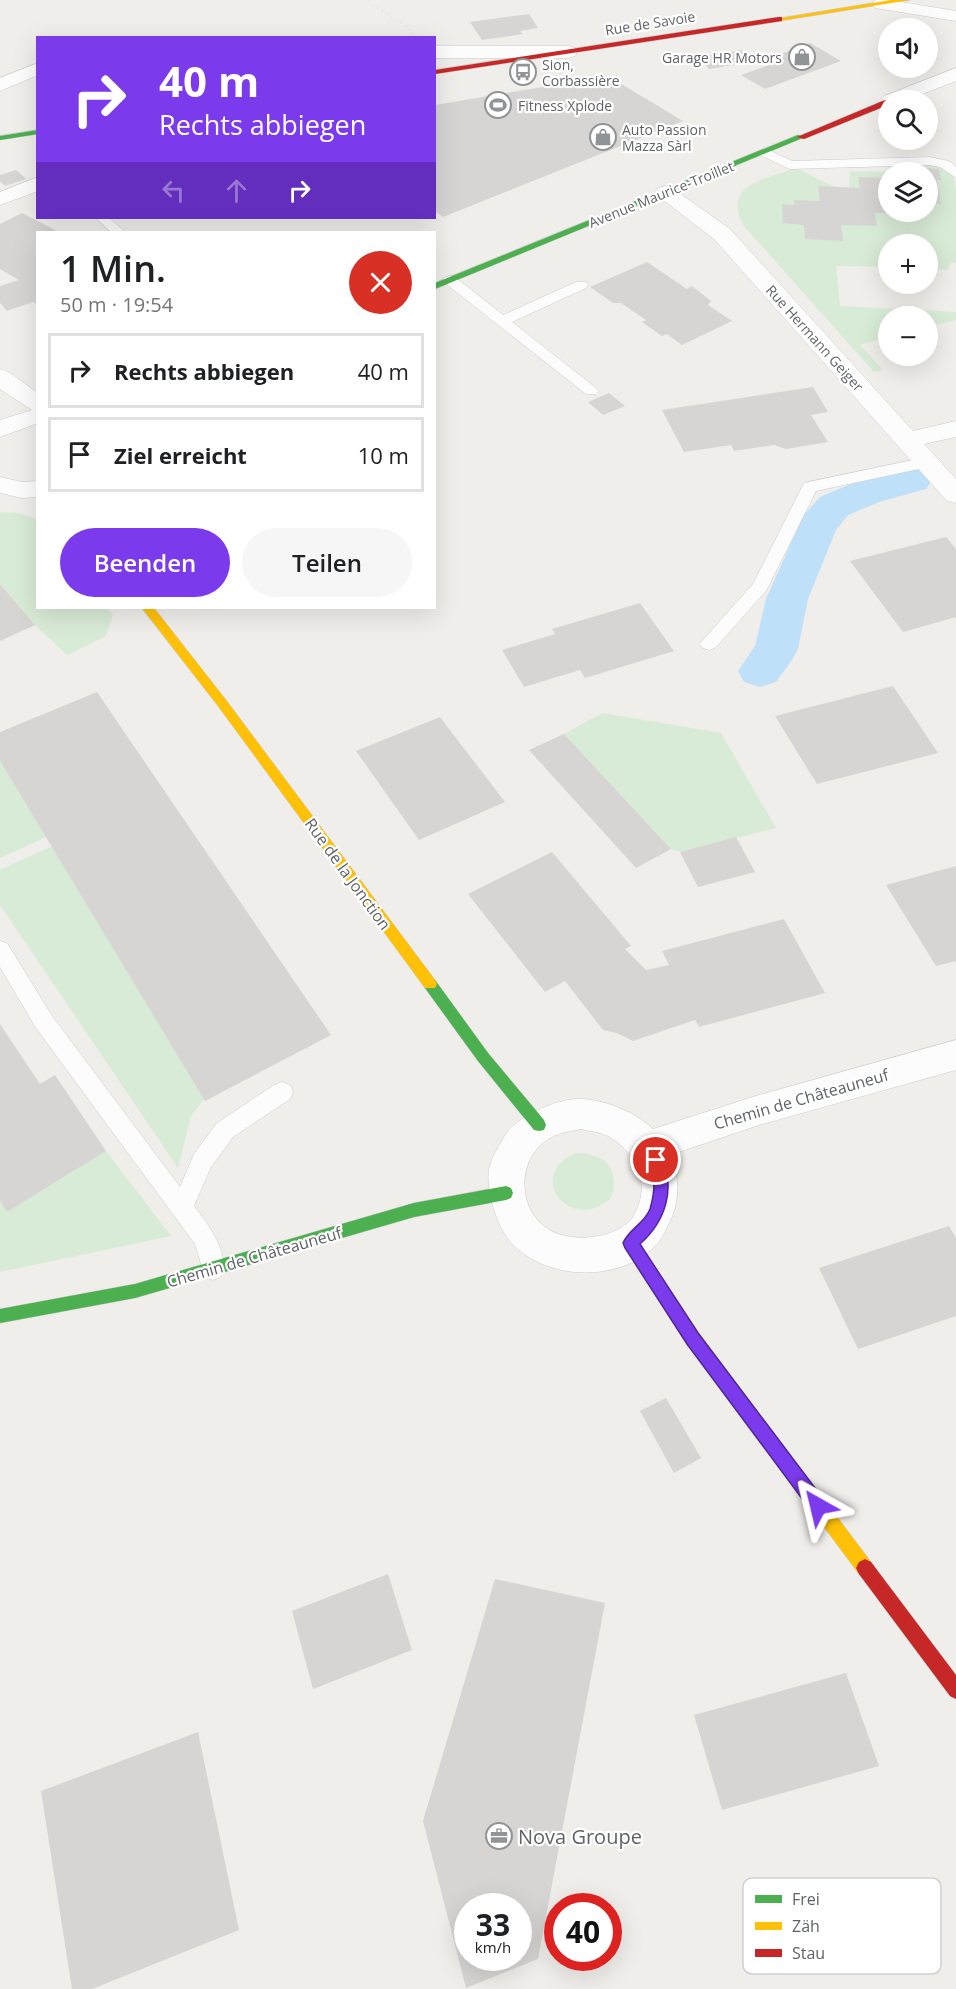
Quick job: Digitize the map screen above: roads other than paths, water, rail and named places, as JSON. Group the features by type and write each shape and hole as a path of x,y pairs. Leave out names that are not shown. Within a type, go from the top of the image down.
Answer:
{"street":[{"name":"Rue de Savoie","path":"436,72 906,0"},
{"path":"880,4 956,16"},
{"path":"436,52 568,52"},
{"path":"0,85 36,70"},
{"name":"Avenue Maurice-Troillet","path":"916,90 956,74"},
{"name":"Avenue Maurice-Troillet","path":"436,286 878,106"},
{"path":"0,138 36,132"},
{"path":"0,199 36,184"},
{"name":"Rue Hermann Geiger","path":"665,192 722,234 956,495"},
{"path":"0,376 36,403"},
{"path":"0,429 19,420 36,416"},
{"path":"908,440 956,429"},
{"name":"Rue de la Jonction","path":"152,609 483,1057 539,1125"},
{"name":"Chemin de Châteauneuf","path":"647,1146 759,1110 956,1056"},
{"path":"592,1115 624,1126 647,1146 660,1173 660,1197 657,1210 648,1227 631,1243 602,1254 585,1256 559,1252 535,1239 523,1228 510,1207 505,1178 510,1157 522,1138 539,1125 559,1116 592,1115"},
{"name":"Chemin de Châteauneuf","path":"0,1316 135,1291 414,1210 506,1193"},
{"path":"631,1243 693,1338 956,1690"}],"lane":[{"path":"765,152 790,165 929,161 944,164 956,174"},
{"path":"103,219 117,231"},
{"path":"450,280 591,392"},
{"path":"501,321 581,285"},
{"path":"709,644 760,587 810,487 927,462"},
{"path":"0,949 44,1022 205,1239 213,1269"},
{"path":"182,1208 202,1161 225,1130 282,1092"}],"waterway":[{"path":"760,671 776,649 787,599 817,525 834,506 865,493 912,480"}],"railway":[{"path":"370,0 373,5 405,25 414,36"}],"place":[{"name":"Garage HR Motors","path":"802,57"},
{"name":"Sion, Corbassière","path":"523,72"},
{"name":"Fitness Xplode","path":"498,105"},
{"name":"Auto Passion Mazza Sàrl","path":"603,137"},
{"name":"Nova Groupe","path":"499,1836"}]}
